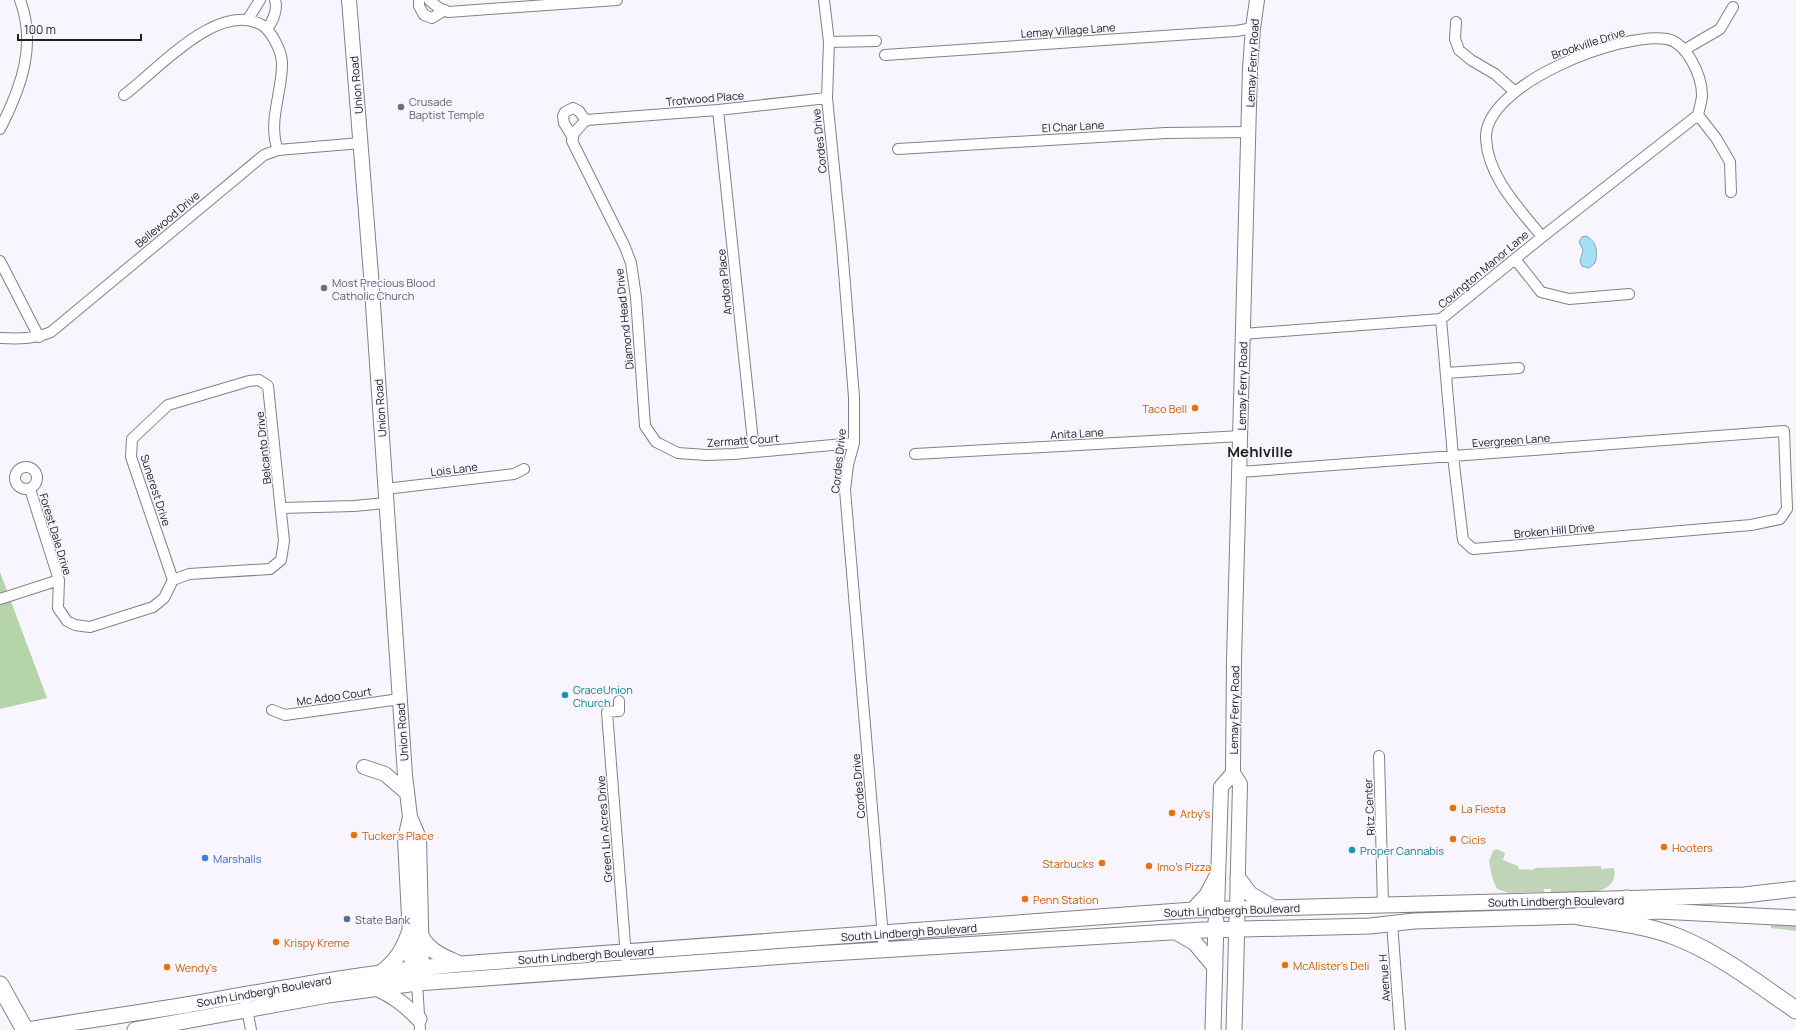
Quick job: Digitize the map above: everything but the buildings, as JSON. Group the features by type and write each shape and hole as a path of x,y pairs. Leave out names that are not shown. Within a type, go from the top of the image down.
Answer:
{"highway":[{"path":"1579,916 1632,912 1675,936 1697,946 1796,1010"},
{"path":"0,985 29,1030"}],"main road":[{"name":"Union Road","path":"349,0 361,144 400,699 410,817 405,839 415,935 417,983"},
{"name":"Lemay Ferry Road","path":"1234,1030 1240,784 1233,773 1239,472 1249,132 1253,28 1257,0"},
{"path":"364,767 385,774 407,793"},
{"path":"1214,1030 1217,876 1221,787 1233,773"},
{"path":"1193,910 1207,895 1217,876"},
{"path":"1238,878 1250,894 1273,907"},
{"name":"South Lindbergh Boulevard","path":"1632,912 1744,895 1796,889"},
{"name":"South Lindbergh Boulevard","path":"136,1030 376,988 417,983 883,934 1193,910 1383,905 1632,912 1683,911 1796,918"},
{"name":"South Lindbergh Boulevard","path":"29,1030 382,972 461,964 626,960 884,949 1015,941 1084,939 1237,929 1370,926 1414,921 1579,916"},
{"path":"1236,961 1250,939 1263,928"},
{"path":"1176,932 1195,942 1215,967"},
{"path":"382,972 394,962 415,935 434,953 461,964"},
{"path":"376,988 393,995 404,1003 420,1024"}],"street":[{"path":"0,129 12,106 22,75 28,45 27,26 20,0"},
{"path":"248,19 260,0"},
{"path":"267,28 274,14 276,4 275,0"},
{"path":"419,0 419,6 424,15 432,18 445,10"},
{"path":"429,0 445,10 460,12 586,1 616,0"},
{"name":"Cordes Drive","path":"824,0 829,42 827,98 842,247 854,397 854,443 848,465 846,490 884,949"},
{"path":"1684,50 1720,29 1732,7"},
{"path":"124,95 209,26 241,17 256,21 267,28 277,45 282,61 273,135 278,150"},
{"path":"1456,22 1455,39 1459,50 1471,60 1495,74 1514,91"},
{"name":"Lemay Village Lane","path":"885,55 1236,31 1253,28"},
{"name":"Brookville Drive","path":"1542,237 1498,181 1488,154 1485,137 1491,118 1514,91 1548,69 1570,60 1622,43 1649,38 1668,40 1684,50 1699,74 1702,95 1698,115"},
{"path":"829,42 876,40"},
{"name":"Trotwood Place","path":"586,121 718,110 827,98"},
{"path":"573,108 579,111 586,121 575,133 564,123 563,116 565,112 573,108"},
{"name":"Andora Place","path":"718,110 754,451"},
{"path":"1698,115 1716,138 1730,162 1731,192"},
{"name":"Covington Manor Lane","path":"1243,334 1441,319 1542,237 1698,115"},
{"name":"El Char Lane","path":"898,149 1166,133 1249,132"},
{"name":"Diamond Head Drive","path":"575,133 572,140 625,247 631,263 636,297 645,426"},
{"name":"Bellewood Drive","path":"0,338 23,340 39,337 51,332 264,155 278,150 361,144"},
{"path":"1515,259 1541,292 1569,299 1629,294"},
{"path":"0,261 39,337"},
{"name":"Broken Hill Drive","path":"1441,319 1453,456 1463,540 1473,549 1751,525 1780,519 1787,509 1784,431"},
{"path":"1446,373 1519,368"},
{"name":"Sunerest Drive","path":"173,580 131,457 132,439 168,405 249,381 259,380 268,386"},
{"name":"Belcanto Drive","path":"268,386 281,508"},
{"name":"Zermatt Court","path":"645,426 656,442 678,453 706,455 854,443"},
{"name":"Evergreen Lane","path":"1239,472 1784,431"},
{"name":"Anita Lane","path":"915,454 1241,436"},
{"name":"Lois Lane","path":"385,489 514,474 524,469"},
{"name":"Forest Dale Drive","path":"30,490 59,580 58,608 67,621 75,625 90,627 153,607 164,598 173,580"},
{"path":"173,580 189,574 270,568 281,560 284,541 281,508 354,506 386,503"},
{"path":"0,599 59,580"},
{"name":"Mc Adoo Court","path":"272,710 285,715 319,709 400,699"},
{"name":"Green Lin Acres Drive","path":"619,701 619,711 607,712 626,960"},
{"name":"Ritz Center","path":"1379,756 1383,905"},
{"name":"Avenue H","path":"1392,923 1400,1030"},
{"name":"Union Road","path":"417,983 420,1024"},
{"path":"244,994 251,1030"}],"green space":[{"path":"0,572 47,698 0,709"},
{"path":"1497,849 1505,853 1503,860 1518,866 1519,869 1533,870 1535,868 1601,866 1601,869 1614,868 1614,878 1610,885 1602,890 1592,892 1551,892 1551,889 1544,889 1544,892 1509,893 1497,889 1492,877 1489,861 1493,851"},
{"path":"1771,924 1796,924 1796,931 1771,928"}],"water":[{"path":"1586,236 1590,238 1596,248 1595,263 1589,268 1582,266 1580,262 1583,250 1579,242 1582,237"}],"place":[{"name":"Crusade Baptist Temple","path":"401,107"},
{"name":"Most Precious Blood Catholic Church","path":"324,288"},
{"name":"Taco Bell","path":"1195,408"},
{"name":"GraceUnion Church","path":"565,695"},
{"name":"La Fiesta","path":"1453,808"},
{"name":"Arby's","path":"1172,813"},
{"name":"Tucker's Place","path":"354,835"},
{"name":"Cicis","path":"1453,839"},
{"name":"Hooters","path":"1664,847"},
{"name":"Proper Cannabis","path":"1352,850"},
{"name":"Marshalls","path":"205,858"},
{"name":"Starbucks","path":"1102,863"},
{"name":"Imo's Pizza","path":"1149,866"},
{"name":"Penn Station","path":"1025,899"},
{"name":"State Bank","path":"347,919"},
{"name":"Krispy Kreme","path":"276,942"},
{"name":"McAlister's Deli","path":"1285,965"},
{"name":"Wendy's","path":"167,967"}],"district":[{"name":"Mehlville","path":"1260,451"}]}
